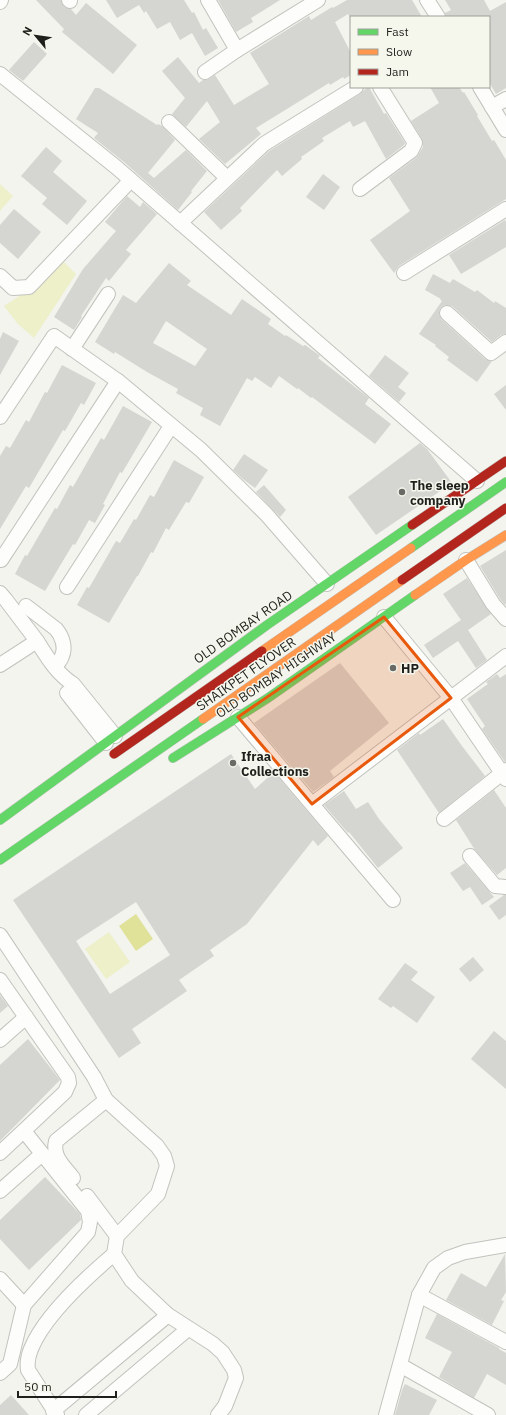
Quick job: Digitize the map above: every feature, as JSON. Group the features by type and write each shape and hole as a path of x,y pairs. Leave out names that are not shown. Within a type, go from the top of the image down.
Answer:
{"main road":[{"name":"OLD BOMBAY ROAD","path":"0,820 267,624 506,461"},
{"name":"SHAIKPET FLYOVER","path":"104,762 506,482"},
{"name":"SHAIKPET FLYOVER","path":"0,860 506,508"},
{"name":"OLD BOMBAY HIGHWAY","path":"165,763 268,698 466,560 506,534"}],"street":[{"path":"208,0 237,50"},
{"path":"205,72 237,50 318,0"},
{"path":"427,0 437,16"},
{"path":"0,74 131,180 477,481"},
{"path":"180,224 264,144 354,88"},
{"path":"360,189 411,151 415,143 381,88"},
{"path":"481,88 506,130"},
{"path":"492,107 506,99"},
{"path":"169,122 227,178"},
{"path":"0,276 13,288 29,287 131,180"},
{"path":"404,273 506,209"},
{"path":"72,349 108,294"},
{"path":"447,313 491,353 506,342"},
{"path":"0,417 54,336 118,381 201,450 266,514 327,584"},
{"path":"1,560 118,381"},
{"path":"67,586 171,426"},
{"path":"466,560 494,604 506,619"},
{"path":"0,593 65,679 65,690 110,739"},
{"path":"26,606 60,633 63,644 63,656 55,667"},
{"path":"384,617 451,698 505,774 444,819"},
{"path":"0,665 37,641"},
{"path":"312,804 506,656"},
{"path":"238,717 393,900"},
{"path":"470,856 495,886 506,887"},
{"path":"0,935 94,1077 106,1100 157,1146 164,1156 167,1166 158,1194 117,1236 114,1254 92,1272 49,1320 30,1349 27,1362 28,1370 55,1413 168,1315"},
{"path":"0,980 68,1077 69,1083 65,1092 0,1153"},
{"path":"0,1040 26,1017"},
{"path":"106,1100 56,1141 54,1149 56,1155 117,1236"},
{"path":"0,1373 10,1364 24,1305 88,1232 90,1222 88,1211 24,1131"},
{"path":"0,1191 42,1154"},
{"path":"386,1415 419,1295 434,1268 448,1258 465,1252 506,1245"},
{"path":"492,1248 506,1256"},
{"path":"114,1254 132,1282 168,1315 213,1344 223,1353 234,1370 236,1378 225,1406 218,1415"},
{"path":"0,1279 24,1305"},
{"path":"419,1295 506,1342"},
{"path":"86,1415 188,1329"},
{"path":"400,1365 488,1415"}],"highlighted area":[{"path":"384,617 451,698 312,804 238,717"}],"shaded area":[{"path":"0,184 13,196 0,211"},
{"path":"63,261 76,274 34,338 18,324 4,306 36,285"},
{"path":"136,914 153,939 136,951 119,926"},
{"path":"109,932 130,962 106,979 85,949"}],"building":[{"path":"36,0 61,0 64,7 71,9 76,15 86,3 137,45 113,74 62,32 64,29"},
{"path":"106,0 184,0 192,13 194,12 203,30 206,28 218,48 205,56 192,33 180,40 170,22 157,29 146,11 144,13 139,5 117,18"},
{"path":"218,0 280,0 251,18 253,22 236,32"},
{"path":"347,0 412,0 421,16 350,17 348,14 335,22 350,51 350,76 344,79 343,77 330,85 329,83 256,128 261,134 225,164 199,139 220,122 207,101 186,127 172,114 185,98 162,71 178,57 199,83 215,75 234,105 269,84 250,53 309,16 311,20 332,7 333,8"},
{"path":"445,0 484,0 490,11 506,2 506,88 496,94 490,84 490,16 446,16 445,13 451,10"},
{"path":"34,42 47,54 23,81 9,70"},
{"path":"95,88 99,88 157,125 162,126 175,140 148,173 154,178 186,150 207,171 178,210 124,162 94,138 98,133 76,119"},
{"path":"370,88 384,114 386,113 405,143 386,159 365,121 353,127 350,121 322,138 324,141 301,157 302,159 282,176 277,170 240,208 242,211 221,230 204,212 269,151 360,94 364,90"},
{"path":"431,88 460,88 463,93 464,92 492,141 494,140 506,160 506,199 399,266 394,273 370,240 410,211 389,178 416,158 423,147 422,139 411,121 439,103"},
{"path":"46,147 62,161 53,172 87,201 67,225 42,204 47,198 21,176"},
{"path":"323,174 340,187 324,210 306,197"},
{"path":"127,196 140,207 143,202 157,214 126,250 131,254 109,281 106,278 81,316 82,317 74,330 54,317 83,269 116,231 105,222"},
{"path":"14,209 41,232 18,259 0,243 0,225"},
{"path":"505,220 506,247 461,274 449,255"},
{"path":"169,263 191,281 187,285 231,315 242,299 271,319 268,324 285,336 286,335 303,346 305,345 319,355 320,356 318,358 369,398 365,404 391,424 375,444 312,397 311,398 279,376 271,388 255,377 252,381 247,378 220,426 200,415 203,408 176,393 178,389 95,342 123,295 136,303","holes":["166,321 207,349 195,366 153,343"]},
{"path":"433,274 450,283 453,279 475,292 477,290 494,303 495,301 506,308 506,334 501,335 492,342 452,306 445,305 441,307 439,311 441,319 485,359 492,361 477,382 447,360 449,357 435,346 436,345 419,334 442,301 425,290"},
{"path":"3,332 19,341 0,375 0,339"},
{"path":"385,355 409,373 398,387 406,393 399,402 369,376"},
{"path":"62,365 96,383 84,405 81,403 65,431 63,430 29,488 26,486 0,529 0,456 6,446 10,448 26,420 29,422"},
{"path":"506,385 506,410 494,394"},
{"path":"123,406 152,422 122,473 120,472 95,523 89,520 75,545 73,544 45,591 15,574 25,555 27,556 55,508 57,509 70,485 73,487 101,438 104,440"},
{"name":"The sleep company","path":"420,443 427,449 452,483 376,535 348,497"},
{"path":"244,454 268,470 255,488 233,470"},
{"path":"174,460 204,477 189,503 186,502 169,530 166,528 153,553 151,552 109,623 77,605 87,587 89,588 116,541 120,543 134,519 136,520 150,495 154,497"},
{"path":"264,485 286,510 280,517 256,492"},
{"path":"506,550 506,604 505,605 480,566"},
{"path":"467,578 491,614 468,630 487,660 476,668 458,641 433,658 424,645 461,620 443,594"},
{"path":"340,663 389,723 330,771 334,777 313,792 254,723"},
{"path":"497,674 500,678 506,674 506,762 482,729 485,726 467,699 488,684 486,682"},
{"path":"443,719 485,776 439,813 397,750 419,733 420,735"},
{"path":"231,754 255,789 274,772 328,836 318,846 313,840 247,924 210,950 214,956 179,980 187,991 132,1029 141,1043 119,1058 13,900","holes":["136,902 170,955 110,994 76,941"]},
{"path":"494,790 506,808 506,868 497,875 475,850 456,820"},
{"path":"344,791 356,809 368,802 379,819 403,848 378,868 349,832 348,833 324,805"},
{"path":"465,863 494,897 482,905 470,887 463,891 450,873"},
{"path":"506,895 506,915 499,920 489,906"},
{"path":"473,957 484,970 470,982 459,969"},
{"path":"405,963 418,972 411,980 435,997 417,1023 393,1006 391,1008 378,999"},
{"path":"0,995 8,1006 0,1013"},
{"path":"494,1031 506,1041 506,1089 471,1059"},
{"path":"28,1039 60,1080 0,1141 0,1065"},
{"path":"45,1177 80,1214 81,1220 29,1270 0,1239 0,1220"},
{"path":"505,1254 506,1292 501,1300 504,1301 492,1325 446,1300 461,1273 486,1287"},
{"path":"437,1314 506,1353 506,1385 487,1374 474,1398 439,1377 452,1352 425,1338"},
{"path":"405,1384 437,1400 429,1415 395,1415"},
{"path":"11,1395 29,1415 0,1415 0,1405"}],"traffic: fast":[{"path":"411,548 506,482"},
{"path":"0,820 267,625 412,525"},
{"path":"173,758 268,698 415,595"},
{"path":"0,860 203,719"}],"traffic: slow":[{"path":"415,595 506,535"},
{"path":"262,651 411,548"},
{"path":"203,719 402,580"}],"traffic: jam":[{"path":"412,525 506,461"},
{"path":"402,580 506,508"},
{"path":"114,754 262,651"}],"place":[{"name":"The sleep company","path":"402,492"},
{"name":"HP","path":"393,668"},
{"name":"Ifraa Collections","path":"233,763"}]}
